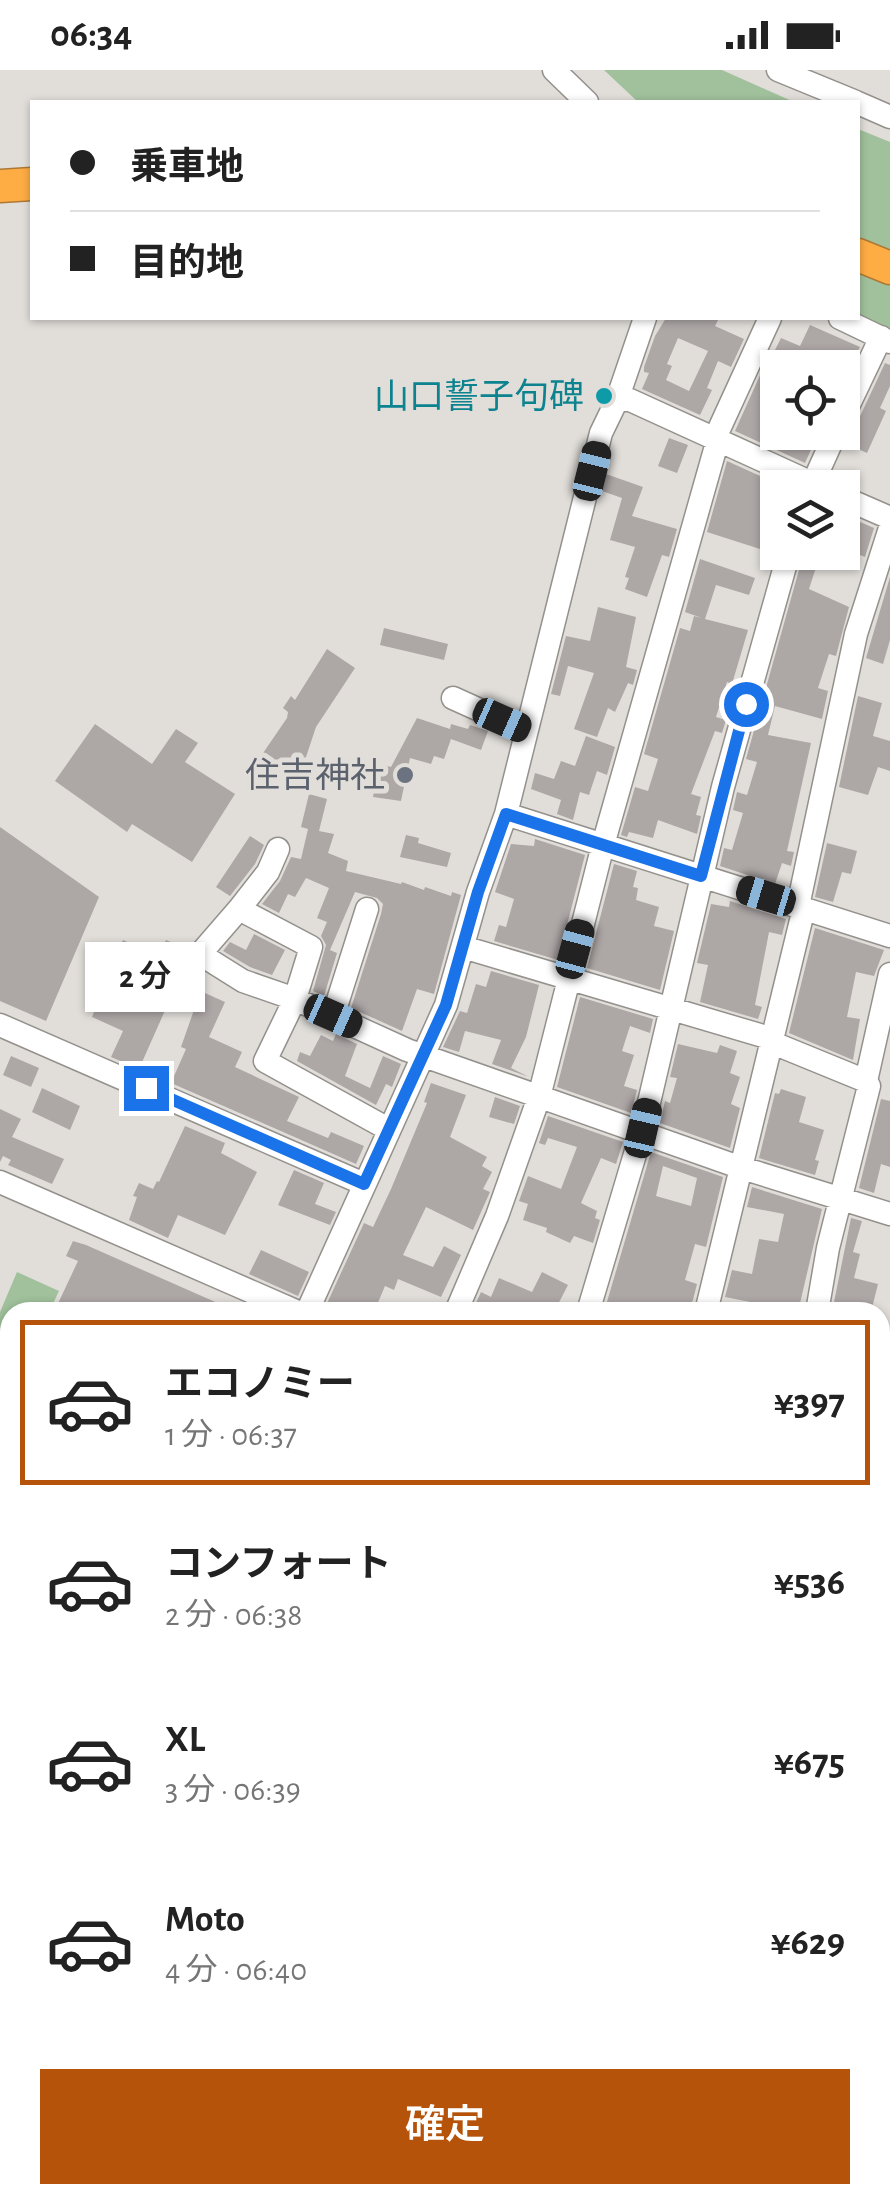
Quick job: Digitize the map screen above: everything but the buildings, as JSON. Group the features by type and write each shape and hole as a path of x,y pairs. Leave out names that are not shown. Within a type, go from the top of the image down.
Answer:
{"highway":[{"path":"0,164 30,162"},
{"path":"0,186 30,184"},
{"path":"860,235 890,247"},
{"path":"860,256 890,268"}],"street":[{"path":"554,70 585,100"},
{"path":"778,70 850,100"},
{"path":"860,104 890,117"},
{"path":"311,1302 446,1005 478,892 506,814 601,433 644,320"},
{"path":"460,1302 497,1216 539,1097 603,845 716,439 769,320"},
{"path":"844,320 886,339 860,386"},
{"path":"616,400 630,400 781,470"},
{"path":"860,504 890,518"},
{"path":"708,1302 773,1041 856,634 890,528"},
{"path":"591,1302 642,1134 701,876 784,570"},
{"path":"452,698 526,731"},
{"path":"506,814 890,936"},
{"path":"278,849 268,872 200,954 243,981 539,1097 739,1168 890,1214"},
{"path":"333,1016 367,908"},
{"path":"239,909 311,948 295,999 265,1062 388,1129"},
{"path":"464,947 773,1041 875,1087"},
{"path":"819,1302 840,1199 875,1087 890,974"},
{"path":"0,1024 364,1184"},
{"path":"0,1182 275,1302"}],"green space":[{"path":"604,70 722,70 790,100 636,100"},
{"path":"860,130 890,142 890,333 860,318"},
{"path":"17,1272 59,1291 54,1302 4,1302"}],"place":[{"name":"山口誓子句碑","path":"604,396"},
{"name":"住吉神社","path":"405,775"}],"route":[{"path":"146,1088 364,1184 446,1005 478,892 506,814 701,876 746,704"}]}
